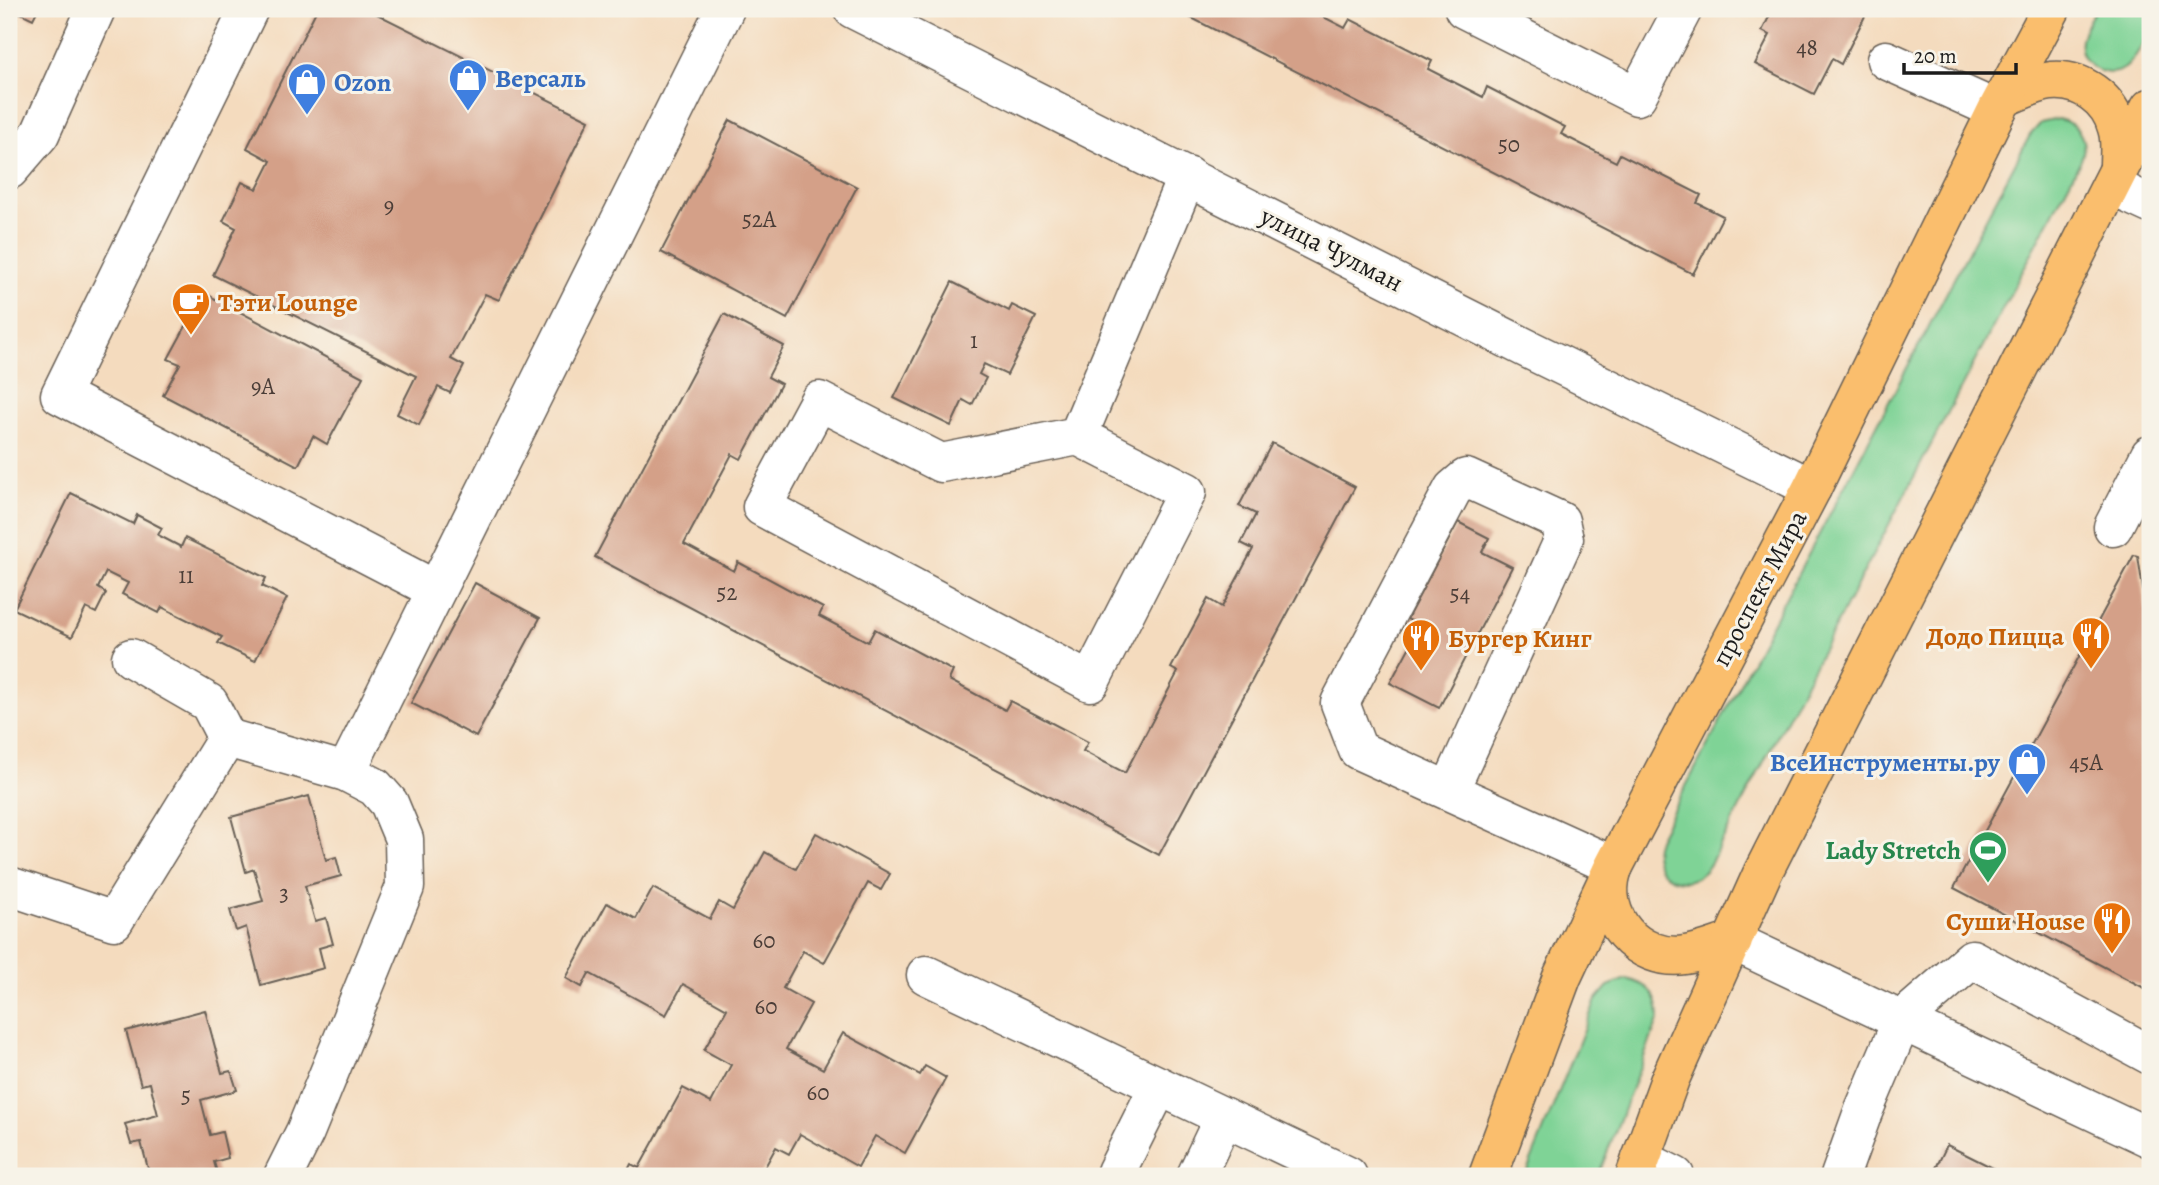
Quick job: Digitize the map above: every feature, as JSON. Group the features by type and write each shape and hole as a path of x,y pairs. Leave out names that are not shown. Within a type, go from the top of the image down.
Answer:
{"main road":[{"name":"проспект Мира","path":"1488,1176 1562,976 1614,866 1812,488 2001,103 2051,9"},
{"path":"2001,103 2050,81 2062,81 2086,88 2105,104 2117,126 2115,176"},
{"path":"1638,1168 1670,1079 1769,859 2150,108"},
{"path":"1614,866 1609,890 1613,914 1619,926 1636,943 1659,953 1684,956 1733,941"}],"street":[{"path":"9,170 40,134 96,9"},
{"path":"249,9 60,395 436,590"},
{"path":"346,772 725,9"},
{"path":"1464,9 1637,96 1684,9"},
{"name":"улица Чулман","path":"872,13 1526,348 1812,488"},
{"path":"1886,60 2001,103"},
{"path":"1078,436 1187,176"},
{"path":"2115,176 2150,204"},
{"path":"819,401 941,463 1078,436 1187,492 1090,681 762,507 819,401"},
{"path":"2113,527 2150,455"},
{"path":"1450,789 1564,539 1560,521 1466,478 1453,489 1340,703 1358,750 1450,789 1614,866"},
{"path":"131,658 209,703 227,738 346,772 375,787 389,803 404,839 405,887 305,1132 283,1176"},
{"path":"9,886 114,921 227,738"},
{"path":"1733,941 2150,1138"},
{"path":"1840,1176 1863,1112 1902,1020 1972,959 2150,1055"},
{"path":"926,975 1348,1176"},
{"path":"1116,1172 1159,1086"},
{"path":"1196,1176 1224,1117"},
{"path":"1638,1168 1675,1176"}],"green space":[{"path":"2095,9 2150,9 2150,26 2144,42 2128,65 2117,72 2109,73 2094,68 2083,56 2081,39"},
{"path":"2058,119 2076,128 2083,139 2081,160 1709,866 1690,880 1670,878 1662,872 1657,863 1655,852 1658,839 2030,135 2041,123"},
{"path":"1626,979 1650,991 1657,1003 1659,1018 1598,1176 1525,1176 1596,1000 1608,986"}],"building":[{"path":"9,9 38,9 33,19 19,12 9,32"},
{"path":"317,9 367,9 589,120 499,300 485,294 451,359 464,366 450,393 438,387 419,425 397,414 416,376 213,275 236,228 223,221 242,182 257,189 271,161 247,148"},
{"path":"1174,9 1308,9 1345,28 1350,19 1432,61 1428,69 1483,97 1487,87 1565,127 1561,134 1616,162 1620,154 1701,195 1697,203 1723,216 1693,274"},
{"path":"1773,9 1859,9 1865,16 1841,64 1832,59 1814,94 1755,64 1770,35 1762,31"},
{"path":"730,120 857,187 787,319 661,252"},
{"path":"952,282 1009,311 1012,305 1036,317 1007,375 984,364 979,374 986,378 972,405 963,400 951,426 894,398"},
{"path":"204,293 363,377 327,444 313,436 298,466 163,395 180,364 168,359"},
{"path":"724,314 784,346 768,377 781,384 741,459 732,454 684,544 734,571 738,562 823,608 819,616 868,642 875,629 953,671 949,680 1005,710 1010,701 1088,742 1083,751 1125,773 1178,672 1171,668 1208,599 1222,607 1253,549 1241,543 1256,514 1239,506 1272,443 1355,487 1159,855 595,557"},
{"path":"71,493 133,524 137,515 162,528 158,535 181,547 185,538 266,578 262,586 287,598 255,661 218,643 222,637 162,607 159,613 122,594 128,583 106,572 98,588 106,593 96,613 86,608 72,637 14,609"},
{"path":"1458,522 1489,538 1482,552 1512,567 1439,708 1390,683 1421,626 1407,619"},
{"path":"2134,555 2138,556 2150,636 2150,991 1954,888"},
{"path":"475,583 540,618 476,737 411,703"},
{"path":"309,796 326,860 336,857 341,876 305,886 315,921 326,918 333,944 319,948 324,968 261,985 246,927 236,931 230,910 263,901 254,869 246,872 231,817"},
{"path":"816,833 890,874 881,890 868,883 824,963 803,951 783,988 811,1004 786,1049 823,1069 843,1033 920,1075 925,1066 946,1078 905,1153 875,1136 858,1167 800,1134 789,1154 776,1147 760,1176 625,1176 631,1164 639,1168 683,1088 711,1103 731,1065 704,1050 727,1009 683,984 666,1015 589,973 582,987 566,978 607,903 636,919 653,888 710,919 719,902 733,910 765,852 796,869"},
{"path":"205,1010 222,1073 231,1071 237,1090 201,1100 210,1135 222,1132 228,1158 214,1162 218,1176 150,1176 141,1142 131,1144 125,1124 158,1115 150,1083 141,1085 126,1031"},
{"path":"1947,1145 2009,1176 1932,1176"}],"place":[{"name":"Версаль","path":"468,112"},
{"name":"Ozon","path":"307,116"},
{"name":"Тэти Lounge","path":"191,336"},
{"name":"Додо Пицца","path":"2091,670"},
{"name":"Бургер Кинг","path":"1421,672"},
{"name":"ВсеИнструменты.ру","path":"2027,796"},
{"name":"Lady Stretch","path":"1988,884"},
{"name":"Суши House","path":"2112,955"}]}
